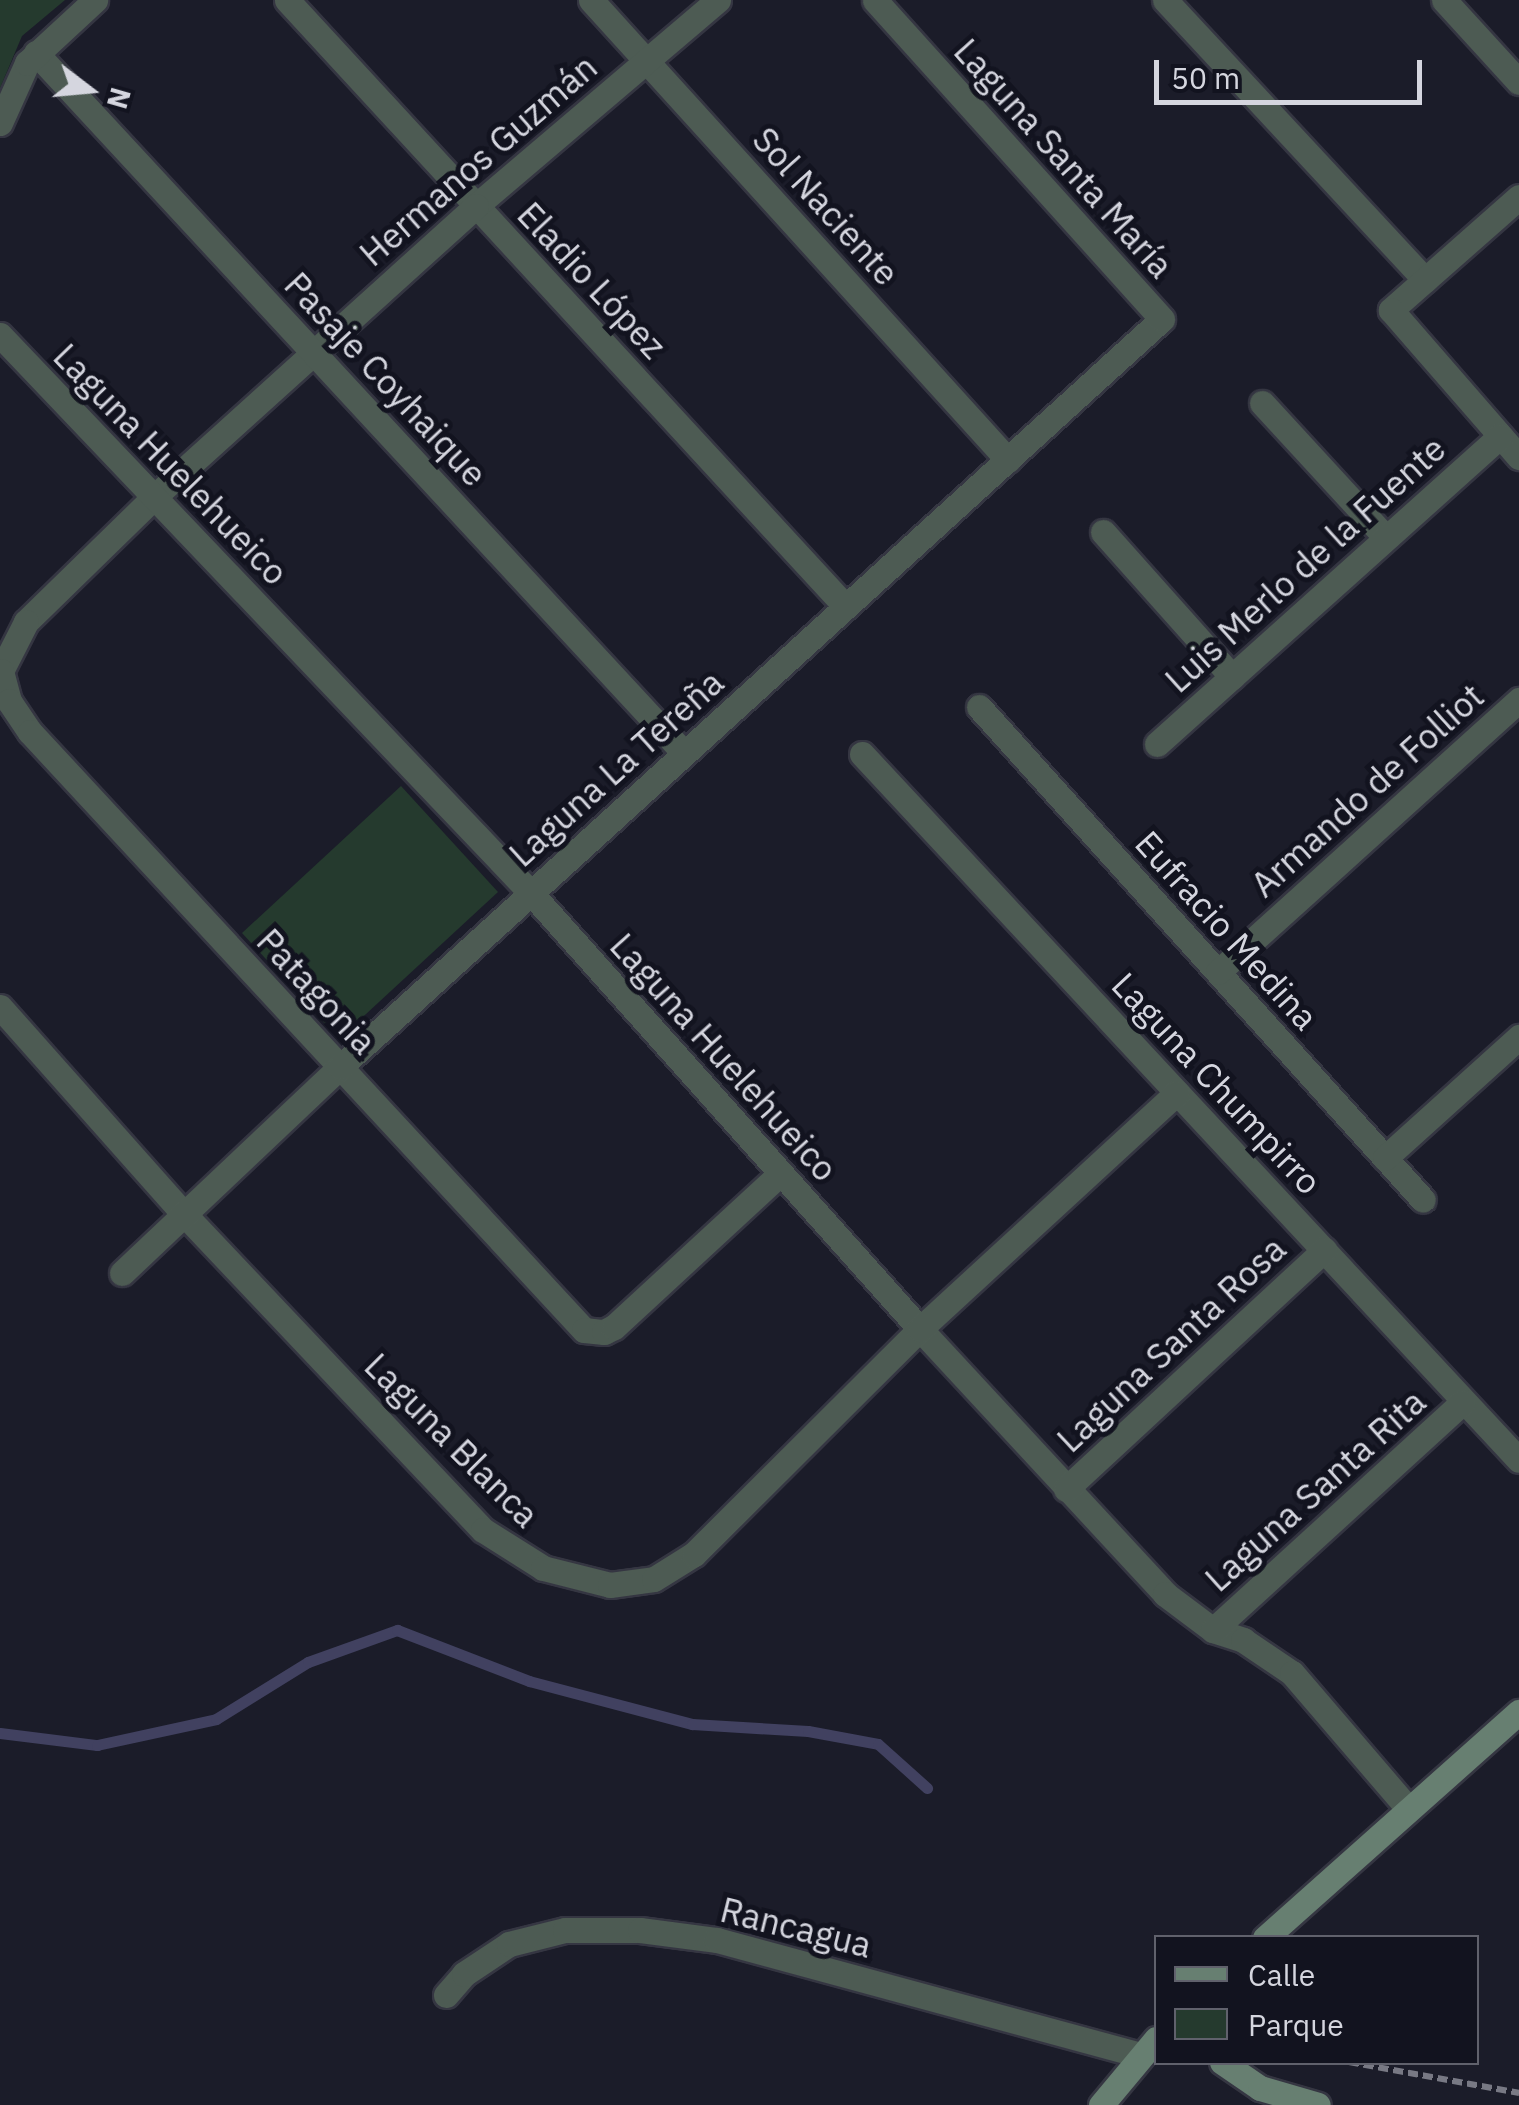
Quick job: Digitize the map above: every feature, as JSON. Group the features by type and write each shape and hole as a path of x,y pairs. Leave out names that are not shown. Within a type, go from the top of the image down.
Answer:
{"main road":[{"path":"1268,1935 1408,1806 1519,1712"},
{"path":"1101,2105 1148,2046"},
{"path":"1226,2065 1260,2088 1318,2105"}],"street":[{"path":"0,123 16,81 36,53 95,0"},
{"name":"Eladio López","path":"286,0 846,606"},
{"name":"Sol Naciente","path":"591,0 1008,460"},
{"name":"Hermanos Guzmán","path":"154,497 476,206 718,0"},
{"name":"Laguna Santa María","path":"874,0 1162,319"},
{"path":"1165,0 1425,280"},
{"path":"1444,0 1519,82"},
{"name":"Pasaje Coyhaique","path":"36,53 684,754"},
{"path":"1519,197 1392,310 1519,457"},
{"name":"Laguna La Tereña","path":"122,1273 340,1067 1162,319"},
{"name":"Laguna Huelehueico","path":"0,335 531,893 920,1329 1164,1594 1213,1630 1243,1640 1292,1673 1408,1806"},
{"path":"1262,403 1386,538"},
{"name":"Luis Merlo de la Fuente","path":"1157,744 1500,436"},
{"name":"Patagonia","path":"154,497 26,622 1,671 4,687 30,732 576,1324 594,1334 614,1327 780,1173"},
{"path":"1103,532 1232,677"},
{"name":"Armando de Folliot","path":"1218,972 1519,700"},
{"name":"Eufracio Medina","path":"978,707 1423,1200"},
{"name":"Laguna Chumpirro","path":"862,754 1519,1460"},
{"name":"Laguna Blanca","path":"0,1007 184,1214 482,1530 521,1558 587,1582 610,1585 654,1579 694,1554 920,1329 1177,1093"},
{"path":"1385,1158 1519,1037"},
{"name":"Laguna Santa Rosa","path":"1066,1489 1324,1250"},
{"name":"Laguna Santa Rita","path":"1213,1630 1464,1402"},
{"name":"Rancagua","path":"446,1995 464,1974 510,1944 566,1930 640,1930 716,1940 1148,2046"}],"path":[{"path":"1366,2065 1519,2092"}],"green space":[{"path":"0,0 65,0 22,36 0,88"},
{"path":"401,786 498,892 339,1039 242,933"}],"waterway":[{"path":"0,1733 97,1745 216,1719 308,1662 397,1630 529,1681 692,1724 808,1731 878,1744 927,1788"}]}
